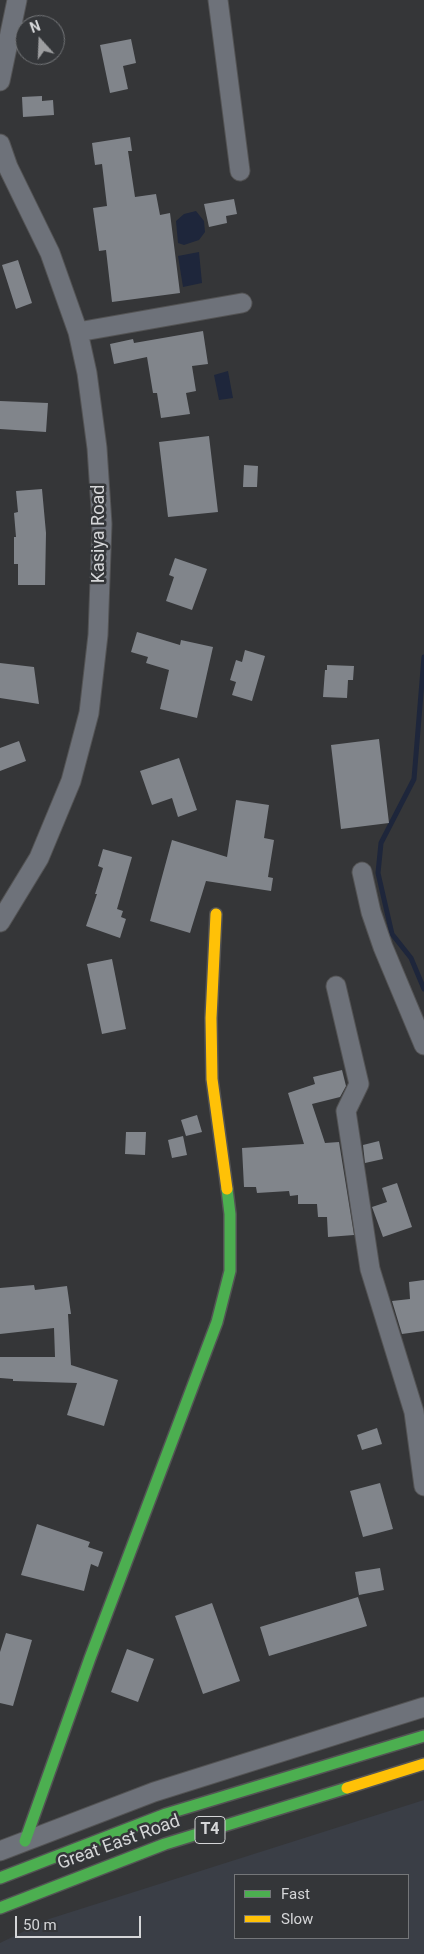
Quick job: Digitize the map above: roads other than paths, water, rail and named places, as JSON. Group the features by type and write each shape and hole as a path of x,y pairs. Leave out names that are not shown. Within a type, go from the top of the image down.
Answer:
{"street":[{"path":"0,81 17,0"},
{"path":"218,0 240,172"},
{"name":"Kasiya Road","path":"0,144 8,168 50,253 78,332 87,374 97,448 102,524 98,635 88,713 71,781 43,849 0,922"},
{"path":"78,332 242,303"},
{"path":"362,872 371,912 383,947 424,1045"},
{"path":"25,1841 90,1658 217,1322 230,1271 230,1214 212,1079 211,1018 216,914"},
{"path":"336,986 359,1084 346,1111 370,1269 414,1412 424,1486"},
{"path":"0,1851 154,1792 424,1707"},
{"name":"Great East Road","path":"0,1878 166,1814 424,1736"},
{"name":"Great East Road","path":"0,1908 165,1844 424,1764"}],"water":[{"path":"196,211 204,221 205,232 199,240 184,245 178,243 176,221 184,214"},
{"path":"199,252 202,283 183,287 178,256"},
{"path":"228,371 233,398 219,400 214,375"}],"waterway":[{"path":"424,657 414,779 381,843 378,873 392,934 411,958 424,989"}]}
